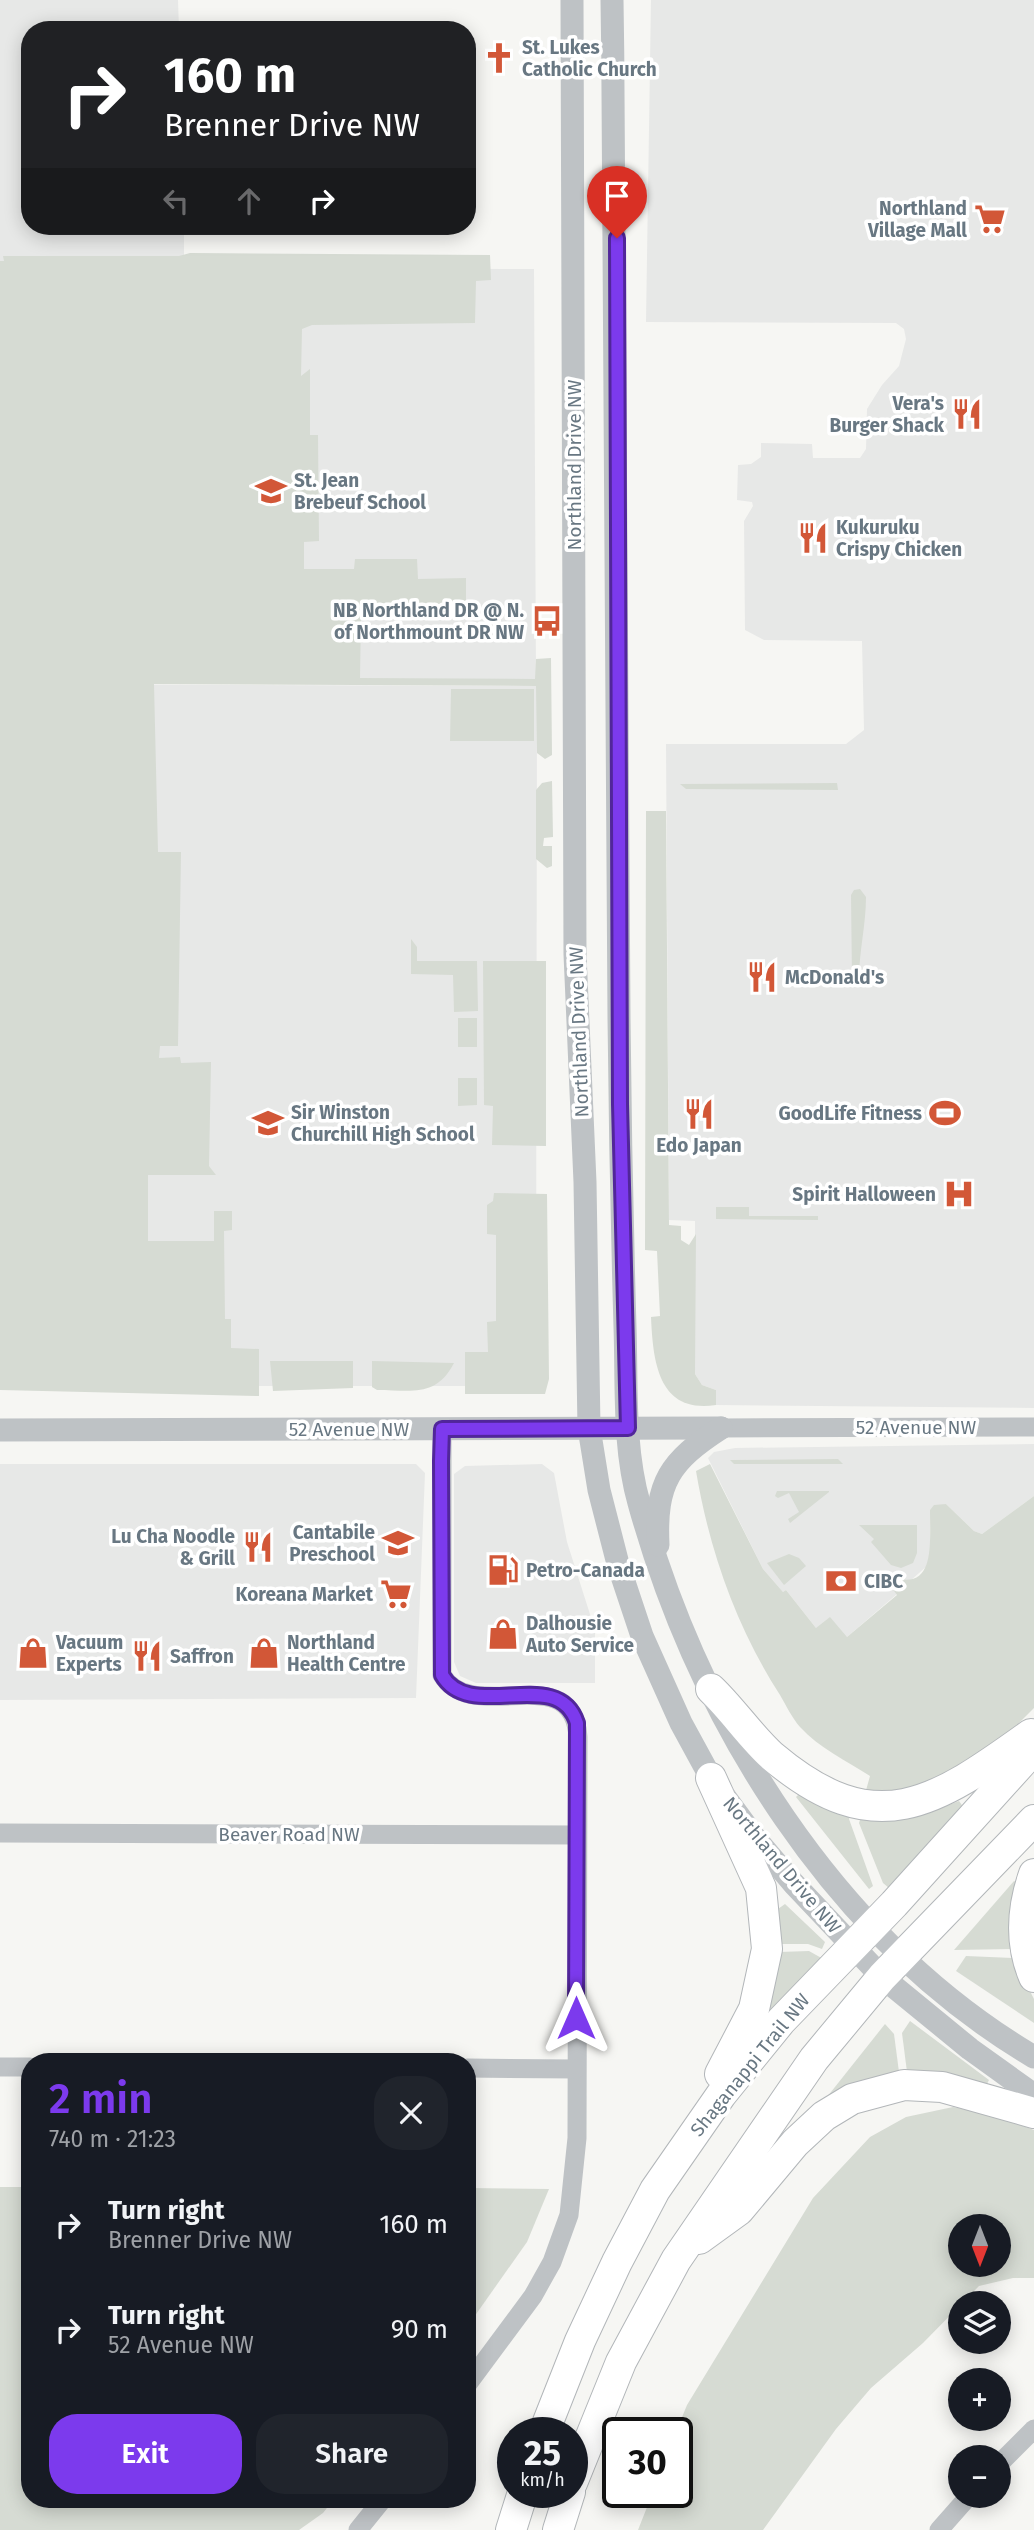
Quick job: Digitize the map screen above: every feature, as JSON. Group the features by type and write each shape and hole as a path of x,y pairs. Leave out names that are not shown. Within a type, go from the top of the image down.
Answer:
{"main road":[{"path":"711,1689 735,1712 770,1754 802,1778 834,1797 867,1805 899,1806 921,1802 950,1790 1034,1732"},
{"name":"Shaganappi Trail NW","path":"550,2417 580,2341 655,2190 721,2095 781,2021 874,1925 1034,1749"},
{"path":"677,2158 754,2009 767,1949 761,1888 711,1777"},
{"path":"588,2443 621,2362 682,2252 814,2059 882,1977 1034,1820"},
{"path":"1034,1874 1024,1923 1025,1953 1034,1977"},
{"path":"682,2252 739,2210 761,2180 795,2143 824,2116 852,2099 904,2085 942,2087 1034,2113"},
{"path":"511,2530 518,2508"},
{"path":"558,2530 564,2508"}],"street":[{"name":"Northland Drive NW","path":"572,0 575,954 585,1182 589,1429 609,1535 634,1615 659,1678 711,1777 762,1847 882,1977 970,2049 1034,2095"},
{"name":"Northland Drive NW","path":"612,0 617,265 620,1104 628,1428 639,1503 682,1627 765,1792 820,1867 920,1974 982,2026 1034,2057"},
{"name":"52 Avenue NW","path":"0,1430 1034,1427"},
{"path":"659,1562 657,1524 668,1475 682,1455 721,1428"},
{"path":"442,1429 442,1675 447,1684 470,1695 544,1696 569,1707 577,1723 575,2178 564,2232 533,2296 476,2373"},
{"name":"Beaver Road NW","path":"0,1833 577,1835"},
{"path":"0,2067 21,2067"},
{"path":"476,2068 576,2069"},
{"path":"1011,2452 1034,2429"},
{"path":"358,2530 376,2508"},
{"path":"939,2530 958,2508"}],"shaded area":[{"name":"St. Jean Brebeuf School","path":"0,0 178,0 179,21 21,21 21,235 184,235 184,268 534,269 536,679 340,679 5,261 0,261"},
{"path":"651,0 1034,0 1034,1408 716,1405 716,1390 702,1385 695,1374 695,1221 669,1220 666,744 846,744 864,730 862,641 764,640 745,630 744,521 753,506 752,502 737,500 738,465 751,464 761,457 761,443 812,444 813,458 860,458 866,449 867,409 882,385 899,366 906,339 904,329 896,323 646,322"},
{"path":"190,253 490,255 491,280 476,281 475,323 312,325 302,329 301,376 310,369 310,435 318,435 319,541 304,542 304,569 354,569 355,559 417,559 418,579 466,578 466,615 361,615 360,678 535,679 536,659 551,658 552,755 545,759 537,753 536,686 154,684 158,852 181,852 178,1046 160,1046 159,1058 180,1057 181,1063 211,1062 209,1166 216,1175 148,1175 148,1241 214,1241 214,1211 232,1211 232,1230 224,1231 225,1319 231,1319 231,1348 259,1349 259,1396 0,1390 0,261 4,261 3,256 179,256"},
{"name":"Sir Winston Churchill High School","path":"0,684 537,686 536,1386 0,1386"},
{"path":"451,689 534,689 534,741 450,741"},
{"path":"552,781 553,837 544,838 543,846 552,846 552,866 547,868 536,859 536,790 542,783"},
{"path":"837,783 838,790 686,789 680,784"},
{"path":"646,811 666,811 669,1225 681,1226 681,1240 689,1245 696,1234 695,1374 702,1385 716,1390 716,1405 697,1406 670,1393 662,1381 654,1351 651,1317 660,1316 657,1251 645,1250"},
{"path":"860,889 866,897 866,907 859,980 855,983 852,981 851,895 854,890"},
{"path":"411,939 417,947 417,961 477,961 478,1011 454,1012 453,975 411,974"},
{"path":"483,961 546,961 546,1146 492,1145 493,1106 484,1105"},
{"path":"458,1018 477,1018 477,1047 458,1047"},
{"path":"458,1078 477,1078 477,1105 458,1106"},
{"path":"494,1193 547,1194 549,1379 545,1394 465,1394 465,1352 488,1352 487,1322 496,1321 496,1235 487,1234 487,1205 493,1201"},
{"path":"716,1207 749,1207 749,1216 818,1216 818,1220 716,1219"},
{"path":"270,1361 353,1361 353,1388 273,1391"},
{"path":"372,1361 454,1363 447,1374 431,1387 401,1391 377,1390 372,1387"},
{"path":"1034,1444 1034,1496 982,1534 974,1531 946,1504 930,1510 930,1557 927,1566 910,1581 900,1582 881,1573 897,1594 847,1637 816,1628 786,1590 783,1592 763,1569 708,1458 714,1452 735,1448"},
{"path":"838,1459 843,1464 734,1464 730,1460"},
{"path":"0,1464 416,1464 425,1473 416,1698 0,1700"},
{"path":"542,1464 554,1473 567,1542 595,1630 595,1683 476,1683 460,1676 454,1662 454,1474 465,1466"},
{"path":"710,1464 763,1569 783,1592 786,1590 816,1628 830,1617 847,1637 897,1595 880,1572 898,1579 911,1579 920,1575 926,1566 930,1540 930,1510 934,1505 946,1504 974,1531 982,1534 1034,1496 1034,1708 1012,1730 933,1789 865,1794 870,1776 824,1748 800,1727 750,1642 726,1587 708,1529 696,1471"},
{"path":"777,1491 829,1492 790,1523 788,1519 799,1512 789,1493 778,1498 775,1496"},
{"path":"859,1525 917,1525 917,1553 913,1563 901,1568 891,1565 871,1542 874,1539"},
{"path":"789,1554 799,1558 806,1566 784,1585 767,1563"},
{"path":"802,1791 850,1815 849,1819 873,1886 869,1889 796,1797"},
{"path":"959,1801 964,1808 889,1888 883,1883 859,1823 861,1817 911,1815"},
{"path":"1014,1881 1022,1886 1013,1949 954,1950"},
{"path":"785,1904 825,1942 822,1949 808,1944 780,1944 778,1909"},
{"path":"809,1951 825,1960 765,2036 779,1952"},
{"path":"966,1956 1013,1958 1034,1999 1034,2023 956,1971"},
{"path":"910,2021 989,2080 985,2088 907,2072 902,2033"},
{"path":"885,2024 894,2034 899,2072 827,2097"},
{"path":"953,2107 993,2115 1034,2130 1034,2278 1013,2278 979,2286 974,2291 948,2291 948,2318 871,2388 836,2429 763,2530 638,2530 647,2508 693,2508 693,2417 682,2417 687,2405 813,2198 870,2137 906,2117"},
{"path":"0,2187 21,2187 21,2508 327,2508 299,2530 0,2530"},
{"path":"476,2188 549,2189 527,2242 476,2314"}],"place":[{"name":"St. Lukes Catholic Church","path":"499,58"},
{"name":"Northland Village Mall","path":"990,219"},
{"name":"Vera's Burger Shack","path":"967,414"},
{"name":"St. Jean Brebeuf School","path":"271,491"},
{"name":"Kukuruku Crispy Chicken","path":"813,538"},
{"name":"NB Northland DR @ N. of Northmount DR NW","path":"547,621"},
{"name":"McDonald's","path":"762,977"},
{"name":"GoodLife Fitness","path":"945,1113"},
{"name":"Edo Japan","path":"699,1114"},
{"name":"Sir Winston Churchill High School","path":"268,1123"},
{"name":"Spirit Halloween","path":"959,1194"},
{"name":"Cantabile Preschool","path":"398,1543"},
{"name":"Lu Cha Noodle & Grill","path":"258,1547"},
{"name":"Petro-Canada","path":"503,1570"},
{"name":"CIBC","path":"841,1581"},
{"name":"Koreana Market","path":"396,1594"},
{"name":"Dalhousie Auto Service","path":"503,1634"},
{"name":"Vacuum Experts","path":"33,1653"},
{"name":"Northland Health Centre","path":"264,1653"},
{"name":"Saffron","path":"147,1656"}],"route":[{"path":"576,2018 577,1723 574,1713 561,1701 544,1696 470,1695 458,1692 447,1684 442,1675 441,1461 442,1429 628,1428 620,1104 617,238"}]}
